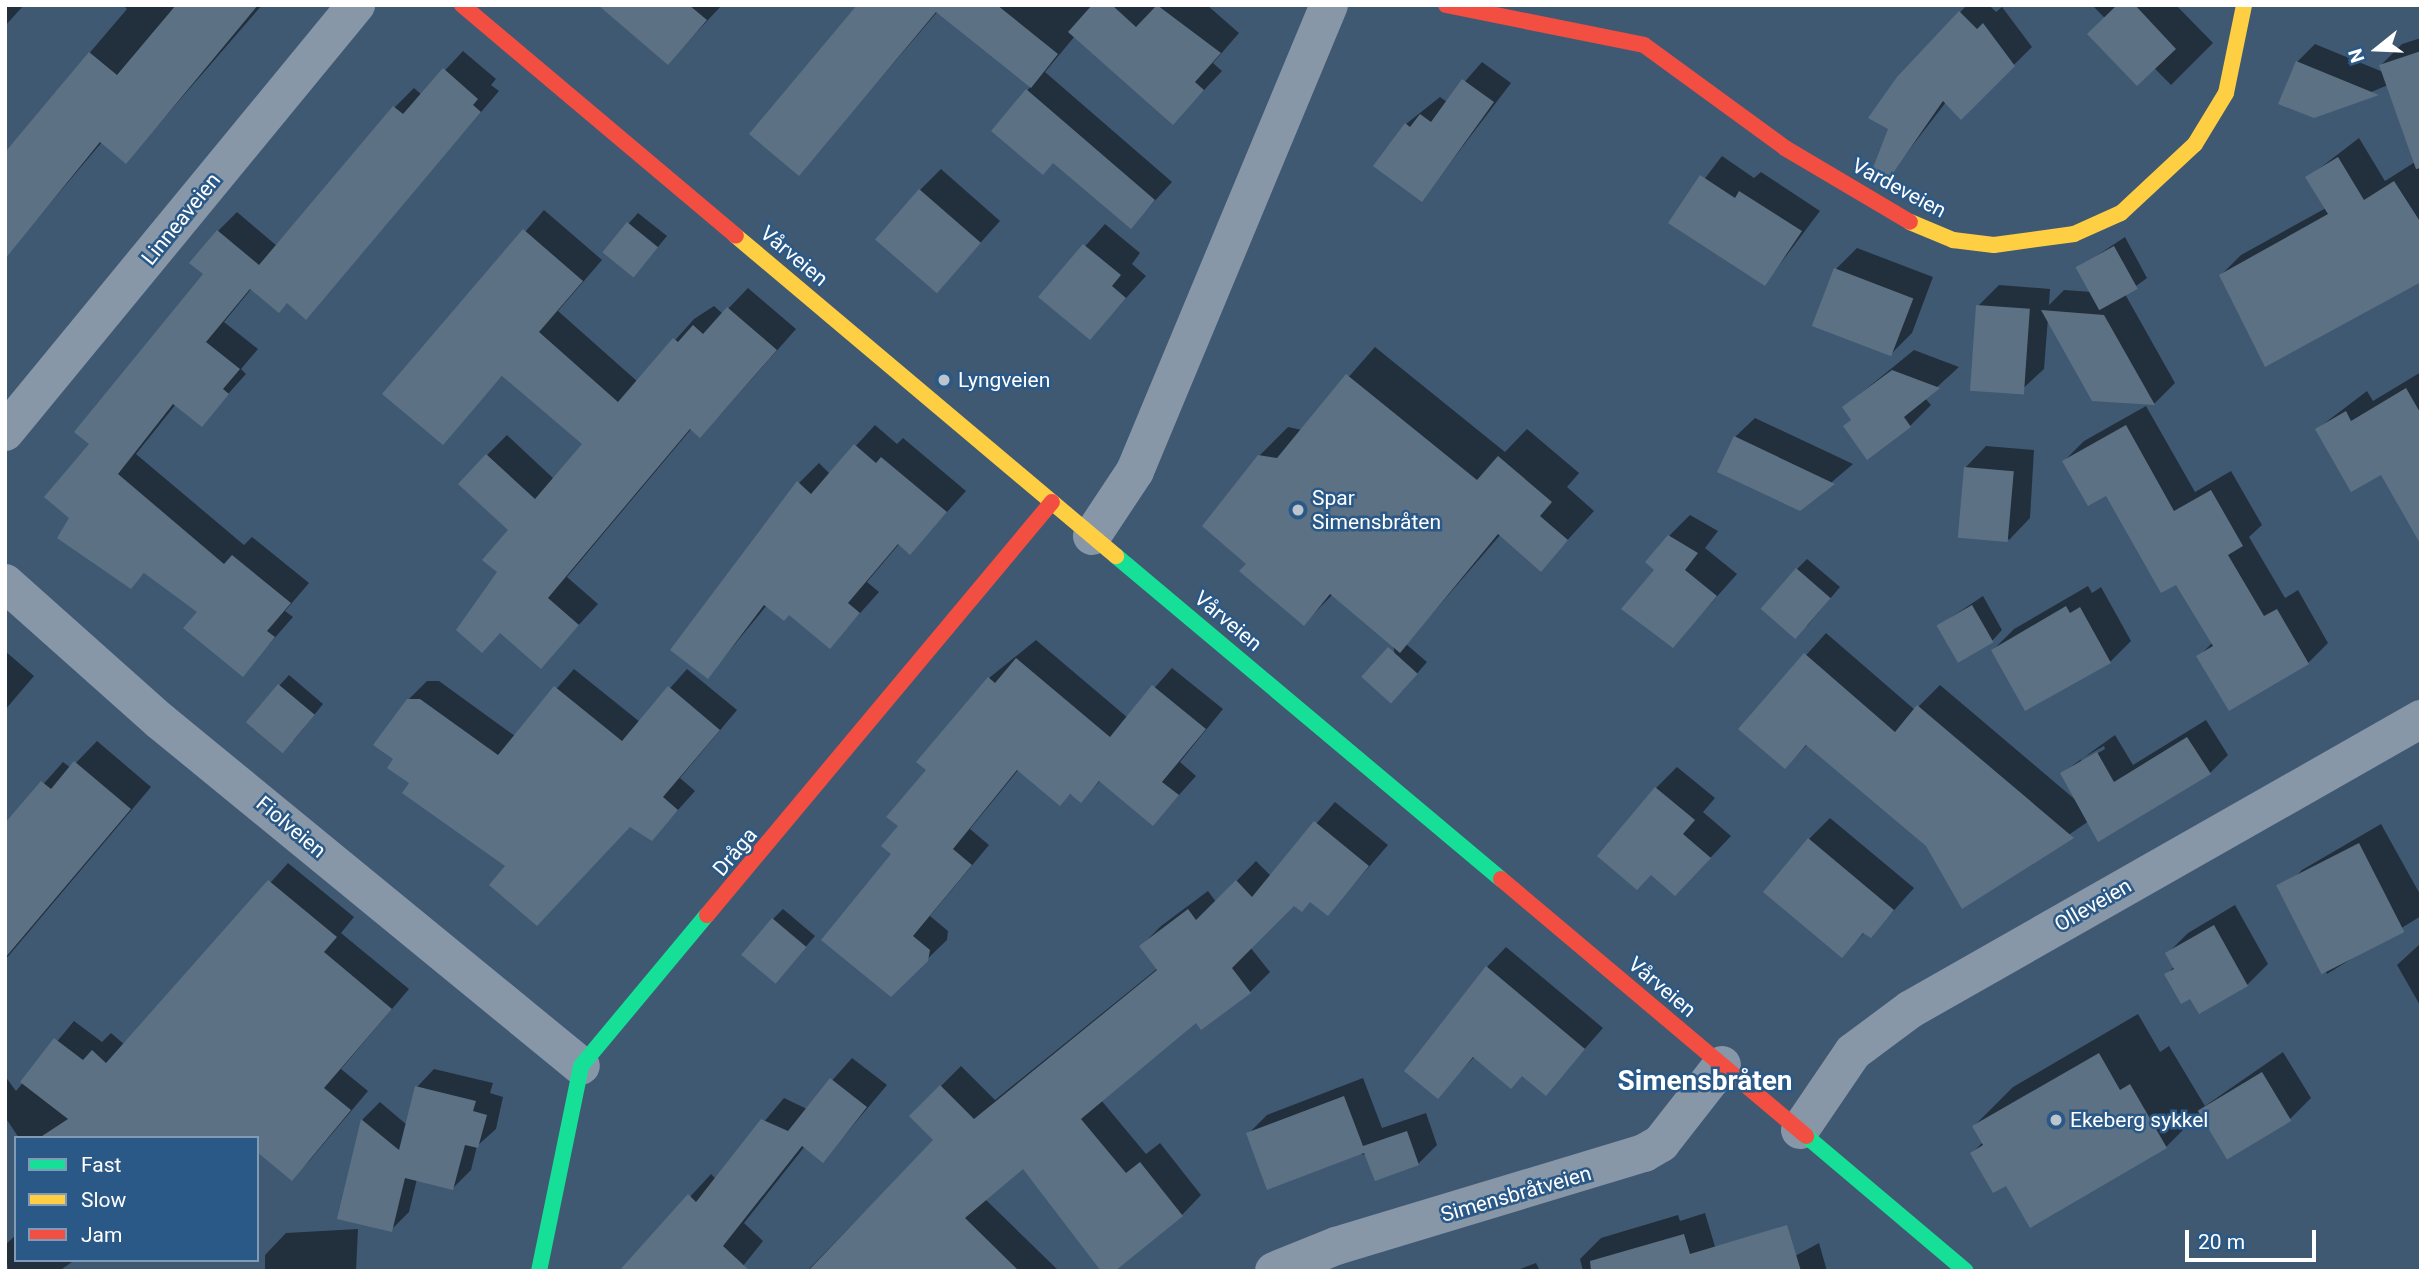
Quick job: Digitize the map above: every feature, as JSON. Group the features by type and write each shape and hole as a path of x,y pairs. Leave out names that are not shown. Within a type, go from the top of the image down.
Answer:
{"street":[{"name":"Linneaveien","path":"5,432 356,5"},
{"name":"Vårveien","path":"462,5 1966,1271"},
{"path":"1092,536 1135,471 1329,5"},
{"name":"Vardeveien","path":"1446,5 1644,45 1785,148 1917,226 1953,240 1994,245 2074,234 2121,213 2155,187 2195,144 2226,93 2244,5"},
{"name":"Dråga","path":"539,1271 581,1066 1052,502"},
{"name":"Fiolveien","path":"5,583 160,721 581,1066"},
{"name":"Olleveien","path":"1800,1130 1853,1052 1911,1009 2421,719"},
{"name":"Simensbråtveien","path":"1275,1271 1336,1246 1644,1153 1661,1143 1722,1065"}],"building":[{"path":"176,5 258,5 126,164 100,142 5,259 5,152 89,52 117,75"},
{"path":"598,5 689,5 707,20 668,65"},
{"path":"857,5 997,5 1058,54 1031,88 936,12 799,176 749,134"},
{"path":"1092,5 1112,5 1136,27 1157,5 1221,53 1195,82 1204,90 1173,125 1068,32"},
{"path":"2117,5 2135,5 2176,49 2137,86 2087,34"},
{"path":"1959,11 1977,29 1983,23 2015,66 1961,120 1943,101 1886,183 1871,173 1888,129 1868,118 1897,77"},
{"path":"2421,51 2421,168 2416,169 2379,65"},
{"path":"2296,61 2379,95 2314,118 2278,104"},
{"path":"443,68 478,99 473,105 481,112 306,320 287,303 279,313 250,289 206,342 240,369 223,389 229,394 202,427 173,404 118,474 224,564 232,555 291,603 267,631 275,637 243,677 183,628 197,612 144,573 131,589 57,538 69,518 44,497 89,444 74,432 203,274 189,263 217,230 259,265 393,106 403,114"},
{"path":"1462,79 1494,102 1422,202 1373,166 1405,123 1410,127 1420,114 1431,122"},
{"path":"1026,89 1155,200 1131,229 1053,163 1043,175 991,131"},
{"path":"2338,157 2364,200 2394,181 2421,223 2421,282 2265,367 2219,275 2328,214 2305,177"},
{"path":"1700,175 1735,198 1739,191 1802,231 1765,286 1668,223"},
{"path":"919,189 981,243 937,293 875,240"},
{"path":"627,222 658,247 634,277 602,252"},
{"path":"523,229 583,281 539,332 618,402 673,338 678,342 693,325 703,334 727,307 777,350 700,438 690,429 548,598 579,625 541,669 500,633 482,653 456,630 497,572 482,560 508,530 458,484 486,454 535,499 582,444 502,376 443,445 382,394"},
{"path":"1083,244 1121,275 1112,286 1126,298 1090,340 1038,297"},
{"path":"2114,246 2138,289 2099,310 2076,267"},
{"path":"1834,268 1913,298 1891,356 1812,326"},
{"path":"1976,305 2030,309 2024,395 1970,391"},
{"path":"2041,310 2104,315 2155,405 2092,401"},
{"path":"1892,370 1940,388 1904,417 1911,427 1867,460 1843,426 1851,420 1842,407"},
{"path":"1346,374 1477,480 1498,456 1552,502 1540,516 1568,540 1541,572 1498,534 1400,653 1330,594 1304,626 1239,571 1246,564 1202,526 1258,455 1277,458"},
{"path":"2406,388 2421,414 2421,545 2381,475 2351,492 2315,429 2346,411 2351,421"},
{"path":"2126,425 2174,511 2211,490 2243,546 2228,555 2264,616 2277,609 2309,664 2229,711 2196,656 2213,646 2176,585 2161,593 2106,496 2088,506 2062,461"},
{"path":"1734,436 1835,484 1800,511 1717,472"},
{"path":"854,444 876,463 881,457 947,512 910,555 898,544 848,603 860,613 830,649 789,615 784,621 764,605 708,679 670,650 797,481 811,494"},
{"path":"1964,467 2014,471 2008,542 1958,538"},
{"path":"1668,535 1698,553 1685,570 1717,596 1673,648 1621,609 1654,570 1645,562"},
{"path":"1796,568 1831,598 1795,639 1761,609"},
{"path":"1972,605 1994,642 1958,663 1936,626"},
{"path":"2066,606 2070,613 2080,607 2111,663 2025,711 1991,650"},
{"path":"1388,647 1418,674 1391,703 1361,677"},
{"path":"1804,653 1895,732 1917,705 2074,838 1962,909 1926,846 1806,745 1785,769 1738,729"},
{"path":"1016,658 1110,737 1152,685 1206,729 1162,782 1179,795 1153,826 1099,781 1081,803 1070,794 1060,806 1017,770 953,849 972,865 913,936 930,950 928,961 891,997 821,940 891,854 881,846 898,826 886,817 926,770 916,762 988,677 995,683"},
{"path":"278,684 315,715 283,753 246,722"},
{"path":"554,686 622,741 668,686 720,730 663,797 678,810 652,841 630,827 537,926 489,885 505,866 402,793 409,783 387,768 393,759 373,745 407,699 420,699 498,755"},
{"path":"2187,737 2211,774 2098,842 2060,773 2097,752 2114,782"},
{"path":"74,761 131,809 5,958 5,823 41,781 51,789"},
{"path":"1655,787 1695,820 1683,834 1711,858 1675,896 1651,875 1637,890 1597,856"},
{"path":"1314,821 1369,866 1328,916 1310,902 1302,912 1294,906 1232,968 1251,993 1201,1030 1196,1023 1081,1119 1126,1173 1140,1162 1183,1216 1115,1271 1101,1271 1023,1169 965,1218 1019,1271 808,1271 933,1140 909,1116 940,1085 974,1119 1157,970 1139,946 1188,909 1196,920 1236,880 1252,897"},
{"path":"1808,838 1894,910 1871,938 1863,933 1842,958 1763,892"},
{"path":"2359,843 2404,932 2322,974 2276,885"},
{"path":"268,880 337,937 324,952 392,1009 324,1088 351,1110 292,1181 259,1154 259,1136 42,1136 68,1119 20,1082 54,1038 83,1060 92,1050 106,1063"},
{"path":"772,918 806,947 776,984 741,955"},
{"path":"2214,925 2248,986 2199,1014 2190,999 2181,1004 2164,974 2174,969 2165,953"},
{"path":"1486,966 1585,1049 1546,1096 1522,1076 1511,1089 1473,1057 1438,1099 1404,1071"},
{"path":"2099,1053 2120,1090 2130,1084 2167,1148 2030,1228 2006,1186 1993,1193 1970,1153 1983,1145 1972,1126"},
{"path":"2262,1072 2291,1121 2227,1159 2198,1111"},
{"path":"830,1078 867,1107 823,1163 802,1146 723,1246 750,1271 619,1271 688,1194 696,1202 761,1119 788,1131"},
{"path":"415,1086 476,1101 473,1111 487,1115 478,1148 465,1145 453,1190 405,1178 392,1232 337,1219 361,1119 399,1150"},
{"path":"1344,1096 1363,1146 1407,1131 1419,1165 1375,1181 1364,1153 1267,1190 1246,1133"},
{"path":"1787,1225 1801,1271 1591,1271 1590,1261 1684,1234 1690,1254"}],"traffic: fast":[{"path":"1116,556 1501,879"},
{"path":"539,1271 581,1066 707,915"},
{"path":"1806,1136 1966,1271"}],"traffic: slow":[{"path":"1910,222 1953,240 1994,245 2074,234 2121,213 2195,144 2226,93 2244,5"},
{"path":"736,236 1116,556"}],"traffic: jam":[{"path":"462,5 736,236"},
{"path":"1446,5 1644,45 1785,148 1910,222"},
{"path":"707,915 1052,502"},
{"path":"1501,879 1806,1136"}],"place":[{"name":"Lyngveien","path":"944,380"},
{"name":"Spar Simensbråten","path":"1298,510"},
{"name":"Ekeberg sykkel","path":"2056,1120"}],"district":[{"name":"Simensbråten","path":"1705,1081"}]}
